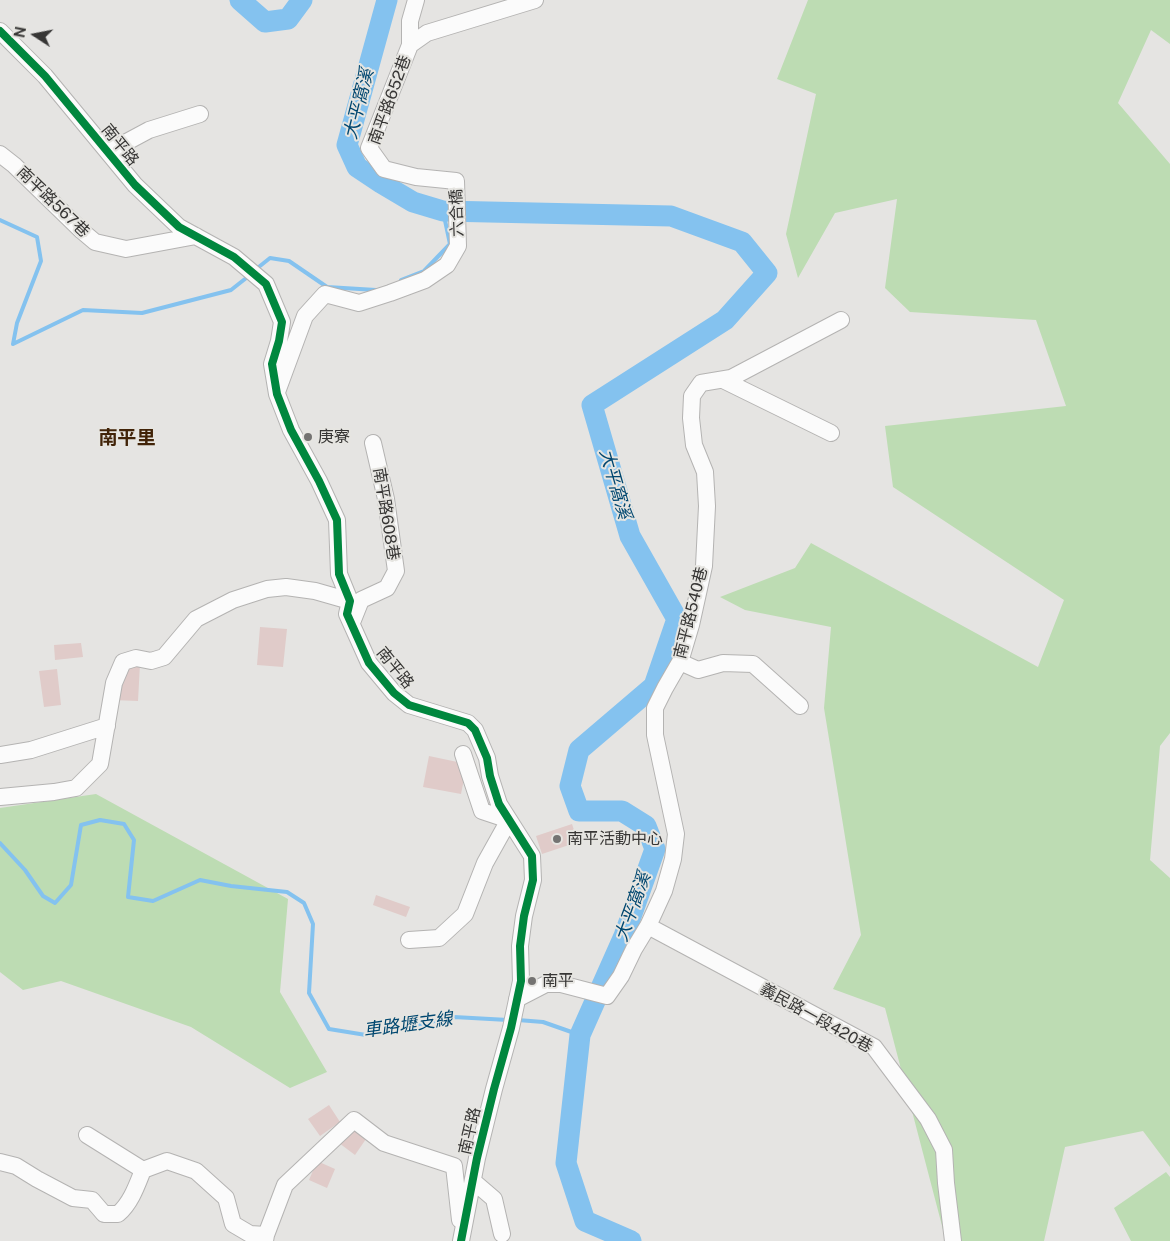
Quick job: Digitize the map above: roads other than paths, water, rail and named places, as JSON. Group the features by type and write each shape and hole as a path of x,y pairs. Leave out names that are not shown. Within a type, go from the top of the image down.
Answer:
{"street":[{"name":"南平路652巷","path":"416,0 410,21 410,44 369,148 384,169 416,177 456,180"},
{"name":"南平路652巷","path":"410,44 427,33 534,0"},
{"name":"南平路","path":"0,31 46,76 135,185 180,227 234,258 266,284 282,322 272,364 277,394 295,438 319,481 337,520 339,574 350,601 347,614 369,663 394,693 409,705 468,723 475,730 487,758 490,776 499,804 532,856 533,880 520,946 521,982 511,1028 494,1089 462,1236"},
{"path":"108,152 150,130 200,114"},
{"name":"南平路567巷","path":"0,154 95,242 126,249 196,236"},
{"name":"六合橋","path":"277,394 305,316 325,294 359,303 424,280 447,265 458,246 456,180"},
{"name":"南平路540巷","path":"517,999 546,984 561,984 607,996 621,976 648,926 664,891 673,859 676,834 655,735 655,708 664,688 680,662 691,625 704,566 707,506 705,472 694,445 692,396 700,383 731,378 841,320"},
{"path":"723,380 831,433"},
{"name":"南平路608巷","path":"352,625 361,600 387,588 396,572 386,499 373,443"},
{"path":"0,796 54,792 76,788 100,764 114,683 123,662 136,658 151,661 164,657 196,619 234,600 267,589 286,587 315,590 350,601"},
{"path":"680,662 698,670 724,663 753,664 800,706"},
{"path":"0,755 31,750 107,726"},
{"path":"409,940 439,938 464,914 485,862 509,820 482,811 463,754"},
{"name":"義民路一段420巷","path":"648,926 874,1047 928,1119 944,1150 953,1241"},
{"path":"0,1162 16,1166 73,1198 92,1200 104,1214 118,1214 125,1208 143,1170 167,1161 196,1171 226,1198 233,1224 250,1234 266,1238 285,1185 354,1120 384,1143 454,1166 462,1236"},
{"path":"87,1134 143,1170"},
{"path":"473,1181 494,1199 502,1234"}],"waterway":[{"name":"大平窩溪","path":"240,0 265,22 288,19 302,0"},
{"name":"大平窩溪","path":"387,0 347,145 357,167 413,202 443,211 671,216 742,242 767,273 725,320 592,405 630,536 677,619 654,686 579,750 570,786 579,811 622,811 646,826 655,849 624,936 580,1035 566,1163 585,1221 631,1241"},
{"path":"401,280 424,271 450,244 443,211"},
{"path":"0,220 37,237 41,261 17,323 13,344 83,310 142,313 231,290 250,275"},
{"path":"255,270 270,258 289,261 327,287 376,290"},
{"name":"車路壢支線","path":"0,843 25,870 43,896 55,903 71,885 81,825 100,820 124,824 134,840 128,897 153,901 200,880 231,886 287,892 304,903 313,924 309,993 329,1029 366,1035 454,1017 508,1020"},
{"name":"車路壢支線","path":"518,1020 543,1022 580,1035"}],"place":[{"name":"庚寮","path":"308,437"},
{"name":"南平活動中心","path":"557,839"},
{"name":"南平","path":"532,981"}],"district":[{"name":"南平里","path":"127,438"}]}
